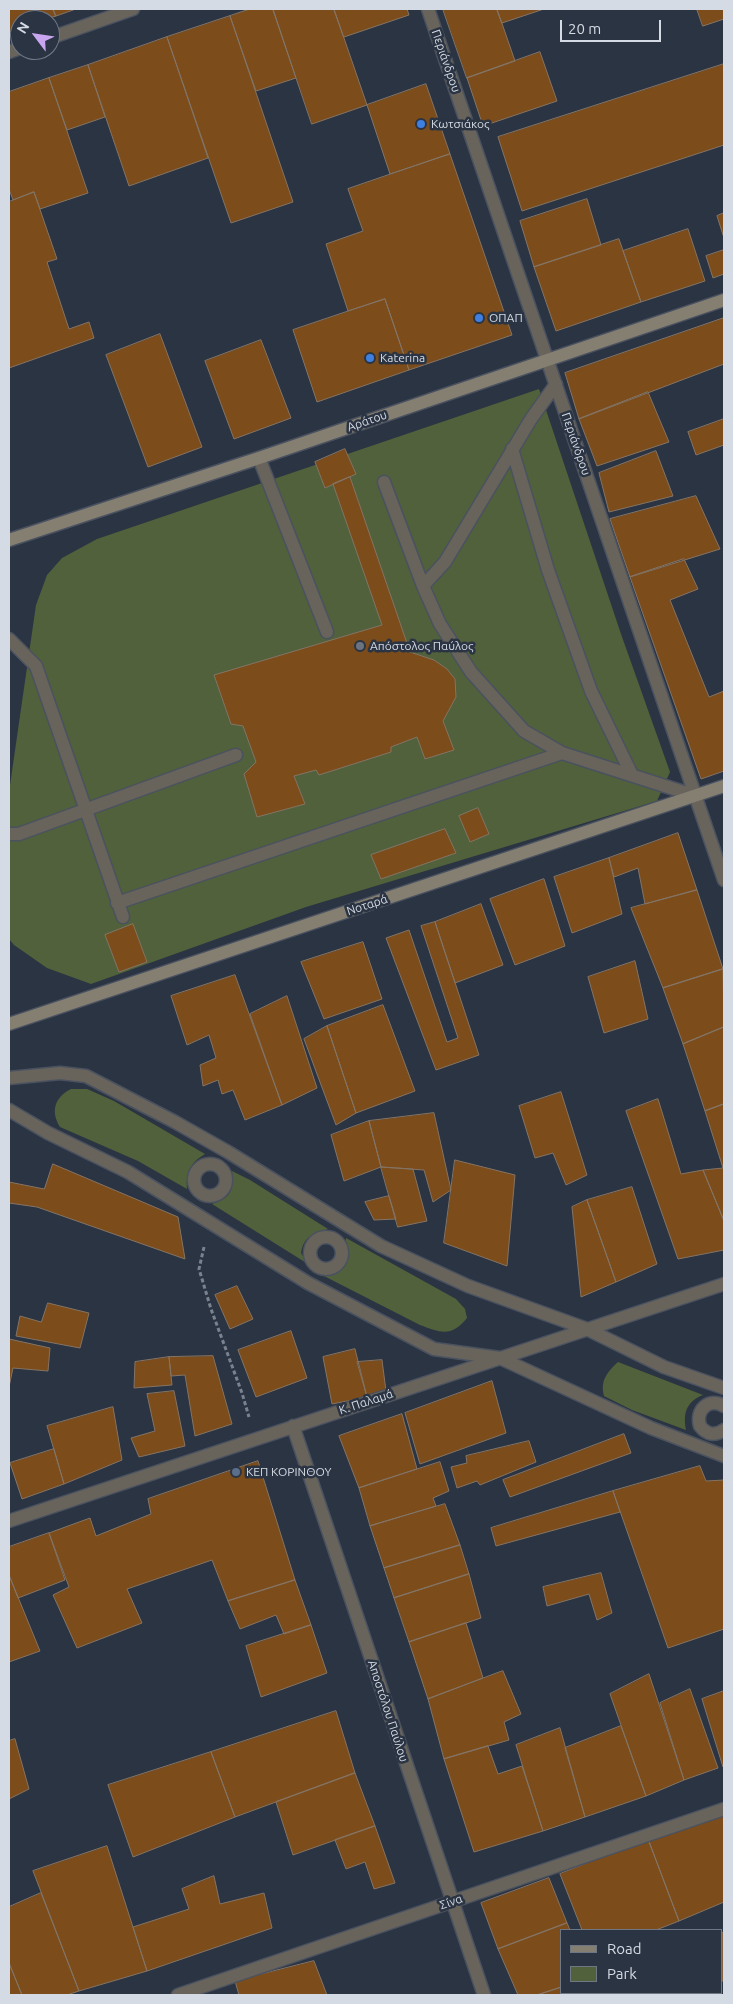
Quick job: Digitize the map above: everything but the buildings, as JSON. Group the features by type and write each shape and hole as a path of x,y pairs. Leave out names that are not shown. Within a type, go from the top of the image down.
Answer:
{"street":[{"path":"60,34 132,9"},
{"name":"Περιάνδρου","path":"428,9 724,880"},
{"name":"Αράτου","path":"9,540 259,458 724,300"},
{"path":"423,586 445,562 512,449 556,384"},
{"path":"512,449 548,570 591,691 632,775"},
{"path":"259,458 327,632"},
{"path":"384,482 423,586 440,624 471,672 524,731 562,753 696,796"},
{"path":"9,639 36,666 84,810 123,917"},
{"path":"117,903 562,753"},
{"path":"9,834 19,834 236,755"},
{"name":"Νοταρά","path":"9,1024 724,786"},
{"path":"9,1078 60,1073 86,1076 228,1152 381,1246 468,1286 587,1330 664,1367 724,1388"},
{"path":"9,1110 48,1133 128,1172 308,1283 434,1349 500,1358 651,1428 724,1456"},
{"path":"218,1166 228,1152"},
{"path":"209,1164 218,1166 225,1174 224,1188 215,1195 200,1192 195,1182 197,1172 209,1164"},
{"path":"189,1209 200,1192"},
{"path":"334,1239 344,1223"},
{"path":"320,1238 334,1239 342,1252 339,1262 331,1268 325,1269 318,1266 312,1261 310,1250 312,1245 320,1238"},
{"path":"308,1283 318,1266"},
{"name":"Κ. Παλαμά","path":"9,1521 724,1284"},
{"path":"724,1404 713,1402 703,1407 699,1416 700,1426 708,1433 714,1434 724,1430"},
{"name":"Αποστόλου Παύλου","path":"293,1426 484,1995"},
{"path":"703,1447 708,1433"},
{"name":"Σίνα","path":"178,1995 724,1808"}],"path":[{"path":"213,1224 203,1249 200,1269 211,1309 242,1393 256,1439"}],"green space":[{"path":"539,389 621,634 670,772 657,801 306,907 91,984 47,968 14,945 9,939 9,792 36,605 47,575 62,558 97,539"},
{"path":"71,1089 87,1089 114,1101 205,1154 190,1168 187,1178 187,1189 138,1161 60,1127 55,1115 56,1105 61,1096"},
{"path":"232,1171 250,1180 328,1229 313,1235 304,1243 301,1253 308,1264 212,1204 223,1199 230,1192 232,1188"},
{"path":"346,1238 456,1299 465,1309 467,1318 462,1324 451,1331 434,1330 420,1325 322,1275 338,1269 346,1260"},
{"path":"618,1362 703,1395 693,1401 687,1409 685,1418 686,1430 632,1410 604,1396 603,1386 605,1377"}],"place":[{"name":"Κωτσιάκος","path":"421,124"},
{"name":"ΟΠΑΠ","path":"479,318"},
{"name":"Katerina","path":"370,358"},
{"name":"Απόστολος Παύλος","path":"360,646"},
{"name":"ΚΕΠ ΚΟΡΙΝΘΟΥ","path":"236,1472"}]}
